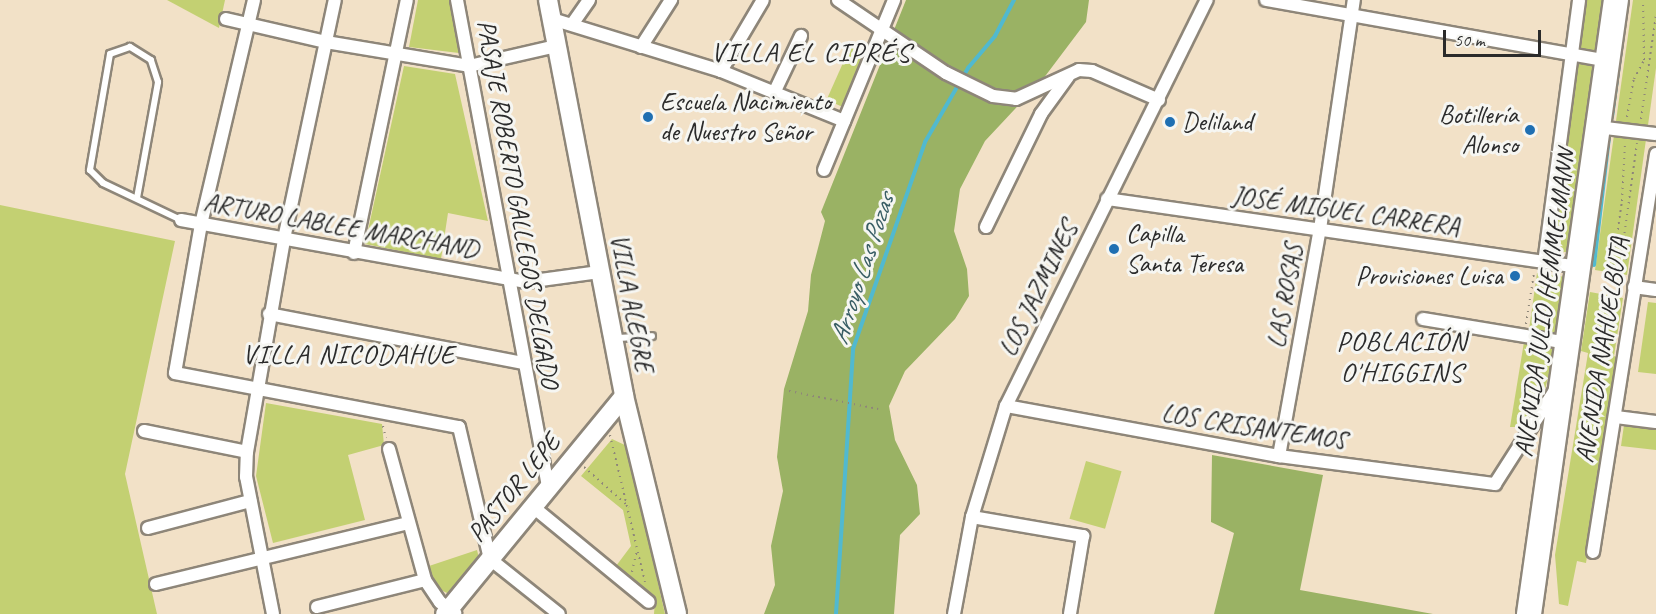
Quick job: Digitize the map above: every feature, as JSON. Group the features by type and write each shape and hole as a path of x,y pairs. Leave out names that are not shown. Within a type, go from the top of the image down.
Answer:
{"highway":[{"name":"AVENIDA JULIO HEMMELMANN","path":"1529,614 1616,0"}],"main road":[{"name":"VILLA ALEGRE","path":"548,0 612,339 677,614"},
{"name":"PASTOR LEPE","path":"450,612 605,415 624,396"}],"street":[{"path":"254,0 201,224 175,373 459,427 490,559 559,614"},
{"path":"273,614 250,501 247,452 269,314 335,0"},
{"path":"354,253 407,0"},
{"name":"PASAJE ROBERTO GALLEGOS DELGADO","path":"457,0 548,486"},
{"path":"573,23 590,0"},
{"path":"641,47 671,0"},
{"path":"721,71 763,0"},
{"path":"838,0 883,27 946,73 993,96 1016,99 1079,70 1092,70 1159,100"},
{"path":"824,170 894,0"},
{"name":"LOS JAZMINES","path":"954,614 972,517 1006,406 1207,0"},
{"path":"1266,0 1608,61"},
{"name":"LAS ROSAS","path":"1279,456 1320,229 1354,0"},
{"path":"1540,262 1579,0"},
{"path":"552,18 721,71 776,91 844,121"},
{"path":"226,19 326,42 469,66 556,46"},
{"path":"776,91 801,36"},
{"path":"986,227 1041,114 1068,76"},
{"path":"1597,127 1656,134"},
{"name":"AVENIDA NAHUELBUTA","path":"1593,552 1656,154"},
{"name":"JOSÉ MIGUEL CARRERA","path":"1107,199 1578,267"},
{"name":"ARTURO LABLEE MARCHAND","path":"181,220 354,253 508,278 548,282 599,272"},
{"path":"1634,287 1656,290"},
{"path":"269,314 524,363"},
{"path":"1423,319 1568,343"},
{"name":"LOS CRISANTEMOS","path":"1006,406 1279,456 1495,484 1545,402 1563,379"},
{"path":"1616,417 1656,422"},
{"path":"144,431 247,452"},
{"path":"389,449 425,580 450,612"},
{"path":"148,528 250,501"},
{"path":"532,506 649,602"},
{"path":"972,517 1083,536 1070,614"},
{"path":"156,584 408,523"},
{"path":"317,607 425,580"}],"lane":[{"path":"137,198 158,82 151,60 130,46 110,54 90,170 104,183 181,220"},
{"path":"612,339 652,336"}],"path":[{"path":"1524,336 1540,262"},
{"path":"789,391 878,409"},
{"path":"380,412 389,449"},
{"path":"605,415 629,507 649,602"},
{"path":"572,456 629,507"},
{"path":"629,586 637,548"}],"green space":[{"path":"167,0 225,0 219,28"},
{"path":"418,0 450,0 459,53 409,47"},
{"path":"906,0 1089,0 1086,22 1043,79 985,141 960,189 954,231 967,269 969,296 955,319 905,371 889,406 895,440 917,485 920,514 900,535 894,614 764,614 775,585 771,546 783,491 777,457 784,389 808,311 811,275 825,221 821,212"},
{"path":"1587,0 1607,0 1572,253 1558,251 1551,235"},
{"path":"1633,0 1656,0 1656,68 1627,275 1595,270"},
{"path":"851,45 867,52 842,107 827,100"},
{"path":"404,66 455,74 488,221 448,213 441,259 365,244"},
{"path":"0,205 175,241 125,474 157,614 0,614"},
{"path":"1537,273 1566,277 1557,336 1529,332"},
{"path":"1590,292 1623,298 1614,356 1618,358 1586,563 1577,561 1568,606 1559,604 1555,555 1588,353 1581,351"},
{"path":"1648,302 1656,303 1656,374 1638,372"},
{"path":"1524,342 1555,347 1545,390 1525,427 1510,427"},
{"path":"266,403 382,424 384,445 348,455 365,520 273,543 256,476"},
{"path":"1624,425 1656,430 1656,450 1621,446"},
{"path":"612,439 627,446 665,614 654,614 655,600 616,566 631,546 623,510 581,476"},
{"path":"1212,455 1323,475 1300,590 1433,614 1214,614 1234,533 1211,522"},
{"path":"1086,461 1122,471 1105,529 1069,519"},
{"path":"477,550 479,558 451,595 431,585 426,567"}],"waterway":[{"name":"Arroyo Las Pozas","path":"836,614 853,349 925,142 968,68 995,36 1014,0"},
{"path":"1612,117 1623,35"},
{"path":"1594,265 1609,138"}],"place":[{"name":"Escuela Nacimiento de Nuestro Señor","path":"648,117"},
{"name":"Deliland","path":"1170,122"},
{"name":"Botillería Alonso","path":"1530,130"},
{"name":"Capilla Santa Teresa","path":"1114,249"},
{"name":"Provisiones Luisa","path":"1515,276"}],"district":[{"name":"VILLA EL CIPRÉS","path":"811,53"},
{"name":"VILLA NICODAHUE","path":"349,355"},
{"name":"POBLACIÓN O'HIGGINS","path":"1402,356"}]}
